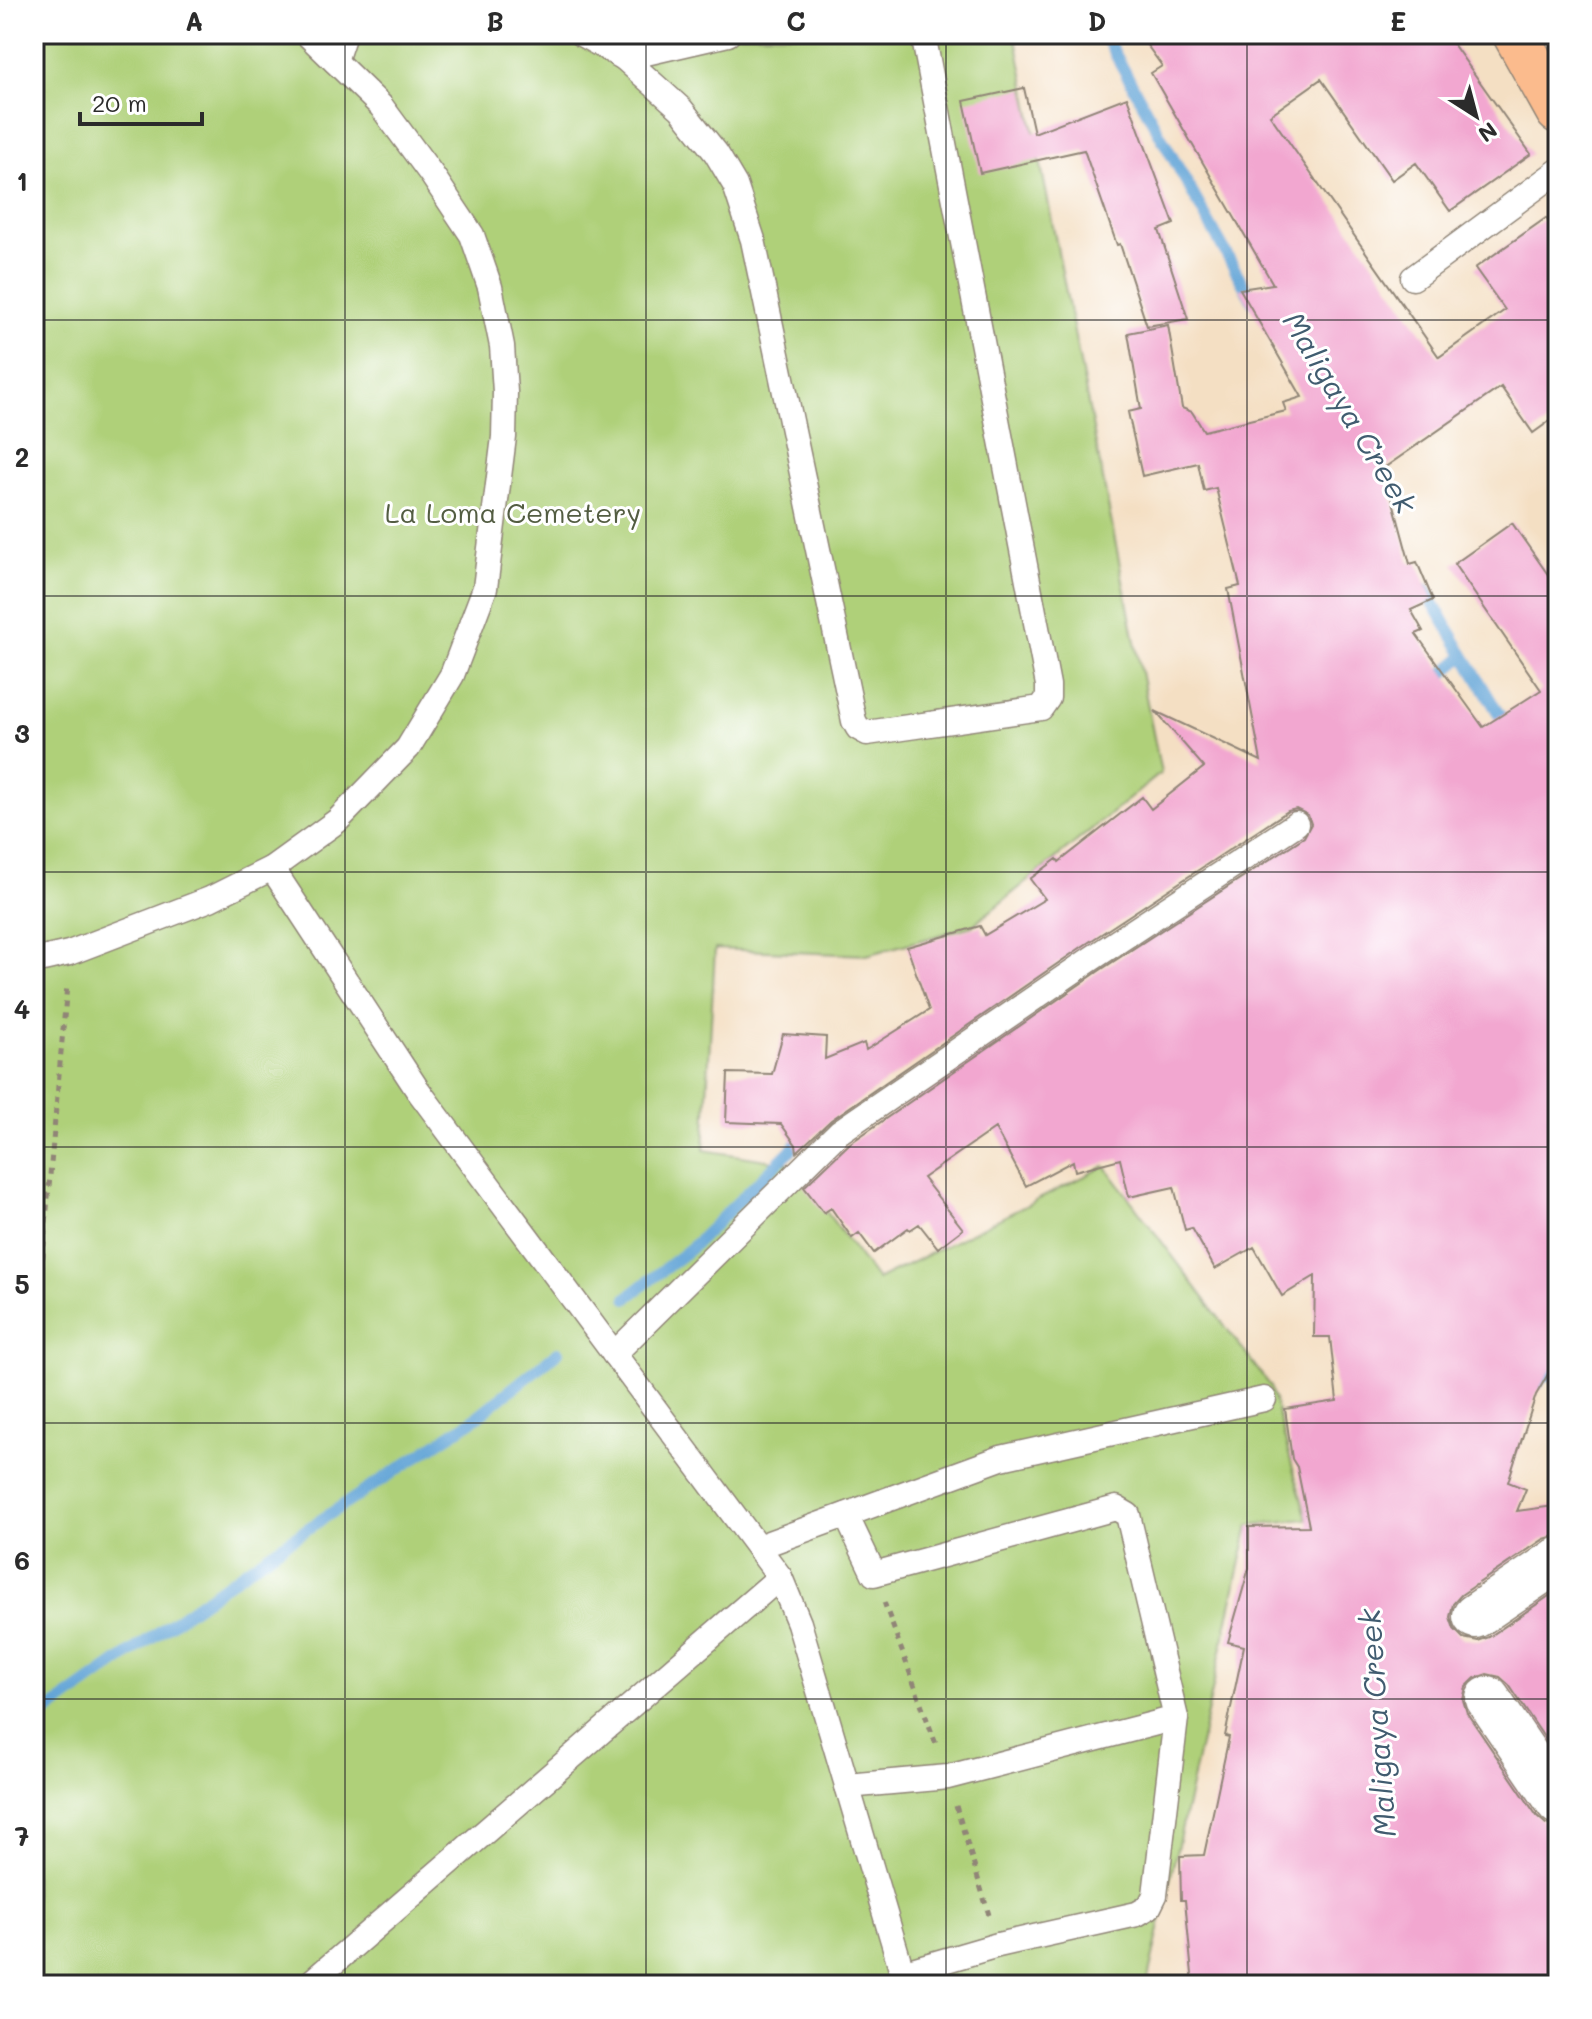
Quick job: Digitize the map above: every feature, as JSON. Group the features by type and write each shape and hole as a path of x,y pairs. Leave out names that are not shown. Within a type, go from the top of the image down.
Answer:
{"main road":[{"path":"1515,34 1558,111"}],"street":[{"path":"1475,1616 1558,1560"},
{"path":"1488,1699 1558,1802"}],"lane":[{"path":"34,961 69,953 210,899 272,868 337,821 408,748 452,675 485,588 504,437 502,346 490,287 472,235 432,175 381,106 307,34"},
{"path":"335,61 344,34"},
{"path":"581,34 624,58 681,109 716,153 735,185 753,240 854,721 858,728 867,733 1041,708 1048,698 1048,685 923,34"},
{"path":"624,58 728,34"},
{"path":"1413,278 1558,171"},
{"path":"614,1354 839,1132 1091,959 1296,824"},
{"path":"272,868 417,1089 780,1577 799,1623 904,1979 998,1945 1137,1914 1149,1907 1155,1895 1176,1718 1128,1515 1116,1508 874,1574 846,1515"},
{"path":"758,1547 1001,1458 1264,1399"},
{"path":"308,1985 780,1577"},
{"path":"847,1786 948,1777 1176,1718"}],"path":[{"path":"34,1354 69,953"}],"green space":[{"name":"La Loma Cemetery","path":"34,34 1015,34 1161,773 972,926 867,955 715,949 704,1150 791,1164 877,1280 1105,1166 1270,1386 1307,1519 1249,1525 1148,1979 1125,1985 34,1985"}],"building":[{"path":"1139,34 1446,34 1531,154 1450,211 1416,163 1392,180 1321,79 1270,115 1439,357 1505,310 1475,268 1546,218 1558,235 1558,415 1533,433 1501,387 1384,468 1410,564 1417,562 1433,600 1411,610 1423,631 1416,634 1483,727 1541,690 1454,564 1512,523 1558,589 1558,1357 1536,1395 1508,1482 1526,1489 1517,1511 1554,1506 1558,1535 1544,1539 1461,1595 1453,1604 1450,1617 1454,1629 1463,1638 1478,1641 1489,1637 1558,1590 1558,1758 1509,1685 1500,1677 1487,1674 1475,1678 1466,1687 1463,1700 1467,1713 1537,1816 1546,1824 1558,1827 1558,1972 1541,1985 1483,1985 1480,1981 1451,1985 1193,1985 1185,1900 1181,1900 1180,1856 1204,1855 1229,1737 1225,1736 1244,1646 1228,1642 1249,1568 1249,1527 1309,1526 1297,1467 1292,1459 1285,1409 1337,1401 1330,1337 1314,1337 1315,1276 1282,1296 1254,1247 1215,1269 1192,1228 1185,1230 1174,1187 1129,1197 1120,1159 1075,1171 1073,1161 1026,1186 995,1128 923,1178 963,1229 938,1248 919,1224 910,1230 908,1228 874,1253 859,1233 852,1238 831,1208 824,1213 804,1187 849,1144 1099,971 1304,837 1311,824 1308,815 1296,809 1288,811 1083,946 831,1120 797,1152 796,1145 781,1124 726,1122 728,1073 772,1074 783,1034 826,1037 825,1059 864,1043 866,1050 929,1010 907,947 980,926 985,935 1045,899 1030,879 1057,859 1059,862 1142,797 1151,809 1204,767 1155,711 1261,761 1228,589 1240,586 1216,488 1204,491 1198,463 1142,476 1128,412 1141,409 1128,333 1168,325 1182,408 1192,412 1204,431 1286,411 1283,403 1302,397 1240,289 1273,284 1151,73 1162,66"},
{"path":"1024,88 1034,133 1127,97 1174,224 1159,230 1188,319 1147,326 1084,150 980,173 964,101"}],"waterway":[{"name":"Maligaya Creek","path":"1104,34 1253,302"},
{"name":"Maligaya Creek","path":"1425,589 1507,728"},
{"path":"1432,683 1464,656"},
{"path":"627,1298 690,1249 808,1133"},
{"path":"34,1721 269,1554 473,1420 558,1352"},
{"name":"Maligaya Creek","path":"1538,1383 1542,1376 1558,1373"}],"tram line":[{"path":"1548,34 1558,54"}]}
